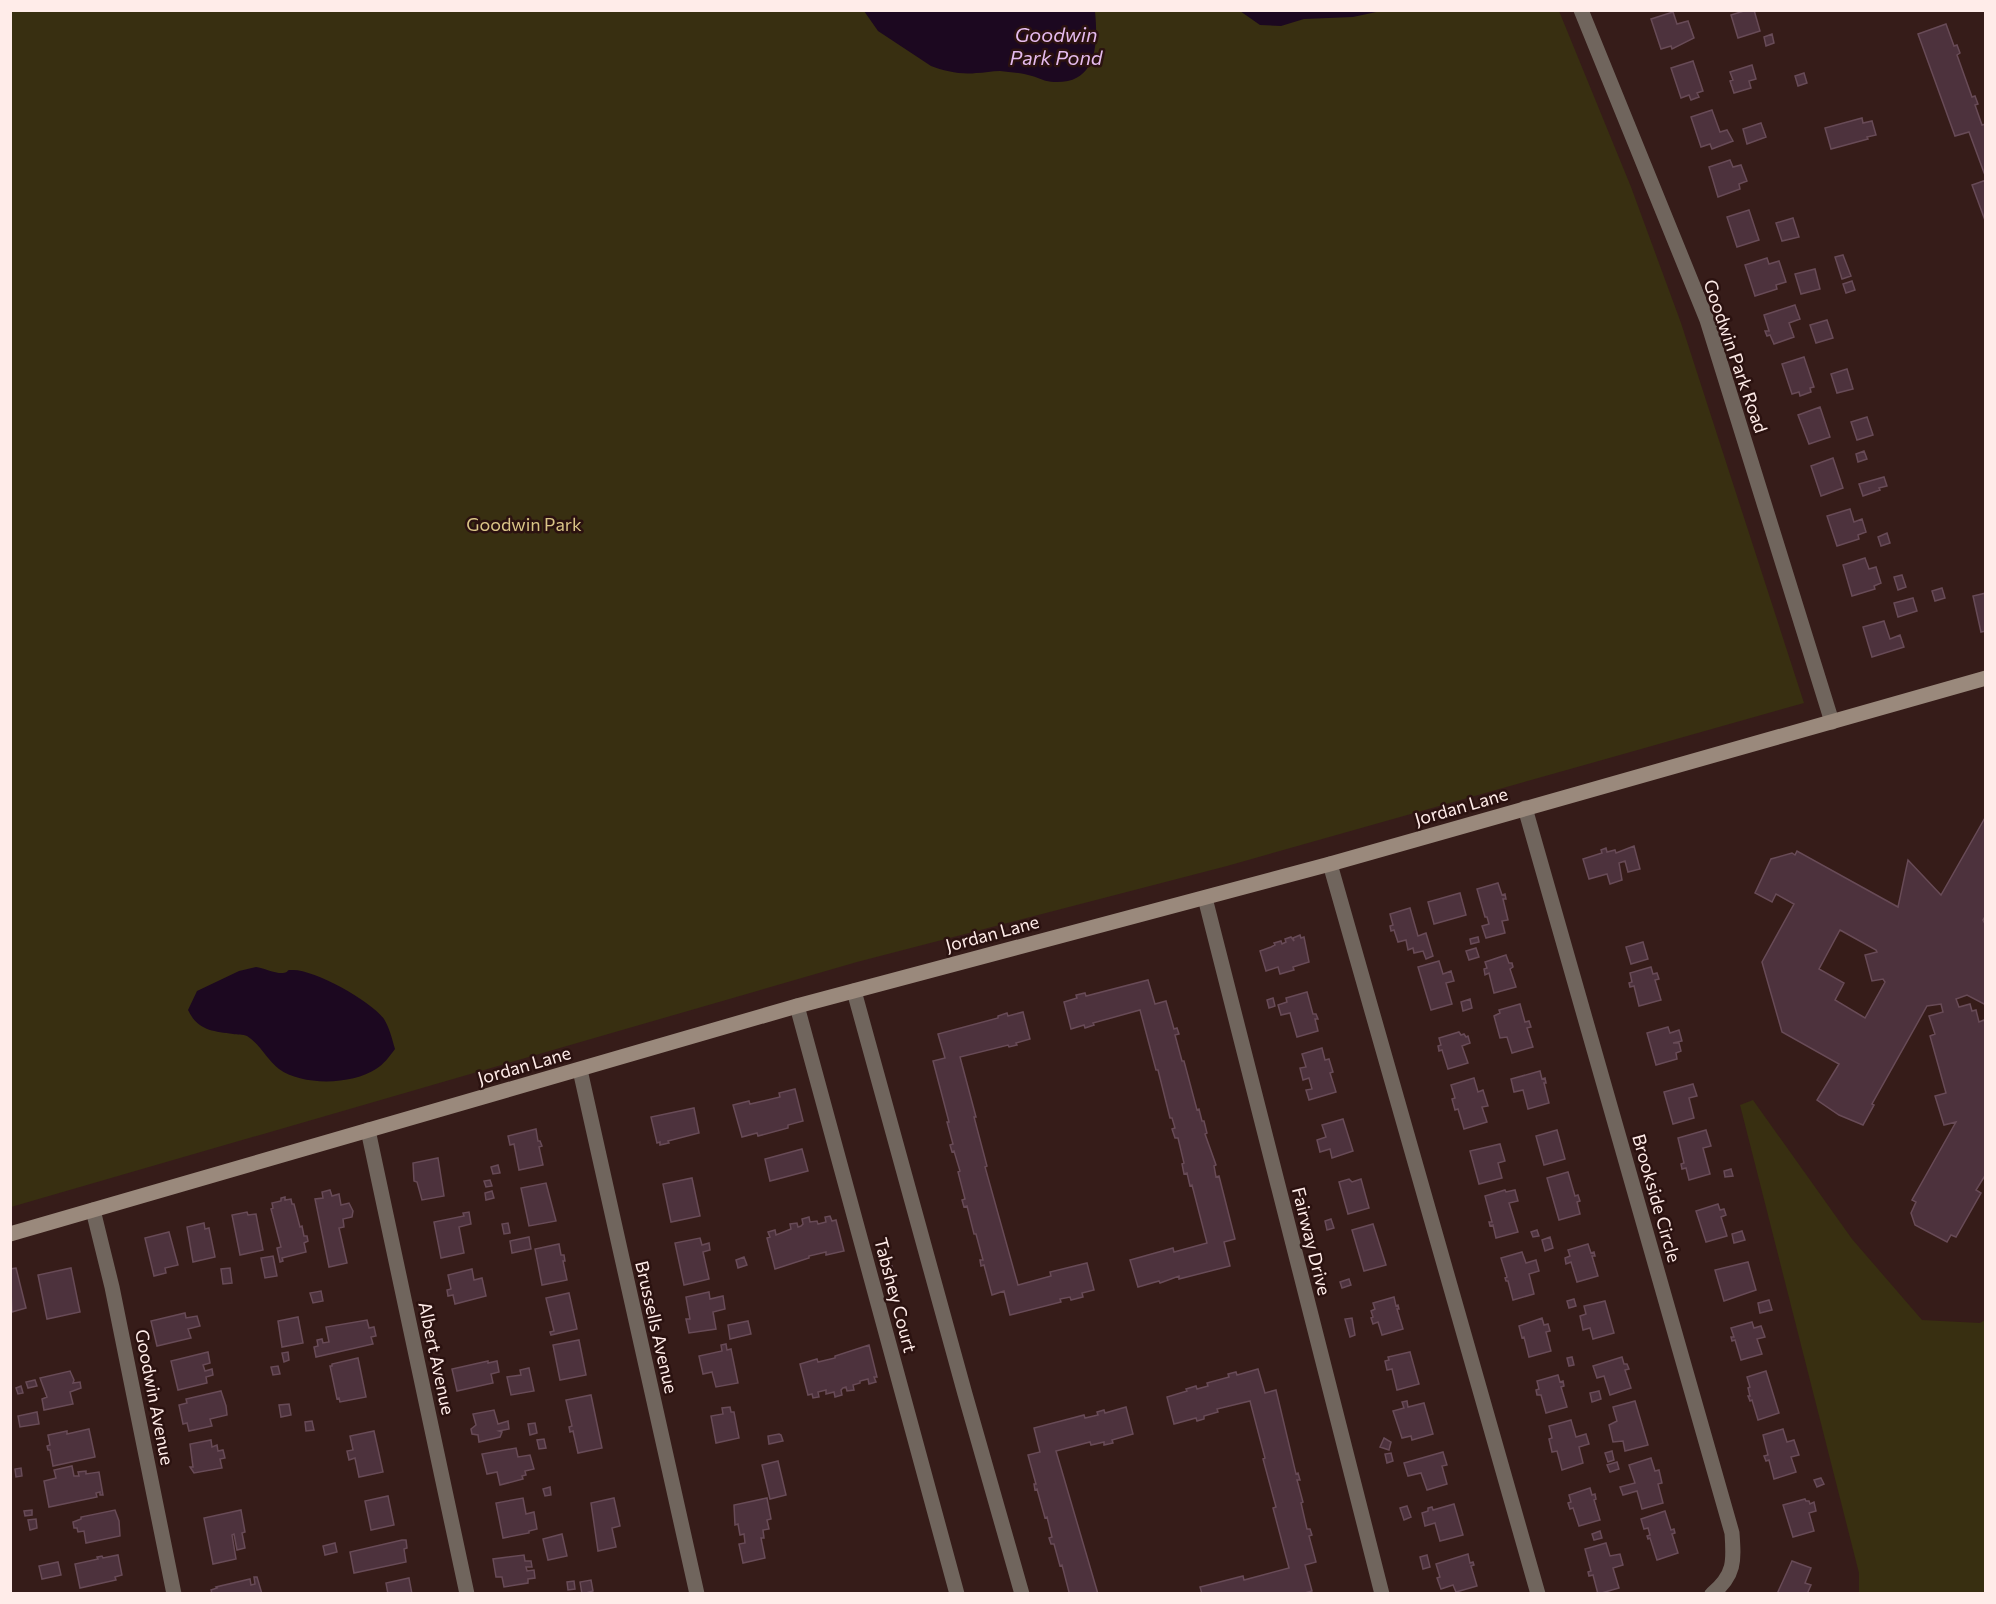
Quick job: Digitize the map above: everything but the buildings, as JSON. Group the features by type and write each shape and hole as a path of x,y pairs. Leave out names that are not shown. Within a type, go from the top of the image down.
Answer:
{"main road":[{"name":"Jordan Lane","path":"10,1234 797,1006 1330,864 1986,678"}],"street":[{"name":"Goodwin Park Road","path":"1581,10 1707,320 1832,722"},
{"name":"Brookside Circle","path":"1525,808 1732,1533 1734,1558 1725,1582 1712,1593"},
{"path":"1330,864 1538,1593"},
{"name":"Fairway Drive","path":"1205,898 1382,1593"},
{"path":"854,990 1022,1593"},
{"name":"Tabshey Court","path":"797,1006 957,1593"},
{"name":"Brussells Avenue","path":"580,1070 697,1593"},
{"name":"Albert Avenue","path":"368,1130 467,1593"},
{"name":"Goodwin Avenue","path":"93,1210 115,1298 174,1593"}],"green space":[{"name":"Goodwin Park","path":"11,11 1559,11 1631,187 1681,323 1804,703 1227,866 857,962 11,1207"},
{"path":"1753,1100 1852,1239 1922,1320 1980,1323 1985,1320 1985,1593 1859,1593 1859,1573 1740,1105"}],"water":[{"name":"Goodwin Park Pond","path":"864,11 1095,11 1095,48 1087,69 1069,81 1051,82 1024,74 1000,71 953,72 931,66 878,31"},
{"path":"1240,11 1381,11 1353,17 1304,19 1281,26 1260,25"},
{"path":"256,967 280,973 290,970 302,971 327,980 355,995 384,1019 395,1049 382,1065 366,1074 341,1081 313,1081 289,1075 279,1069 247,1036 213,1031 196,1022 188,1010 197,991 239,971"}]}
